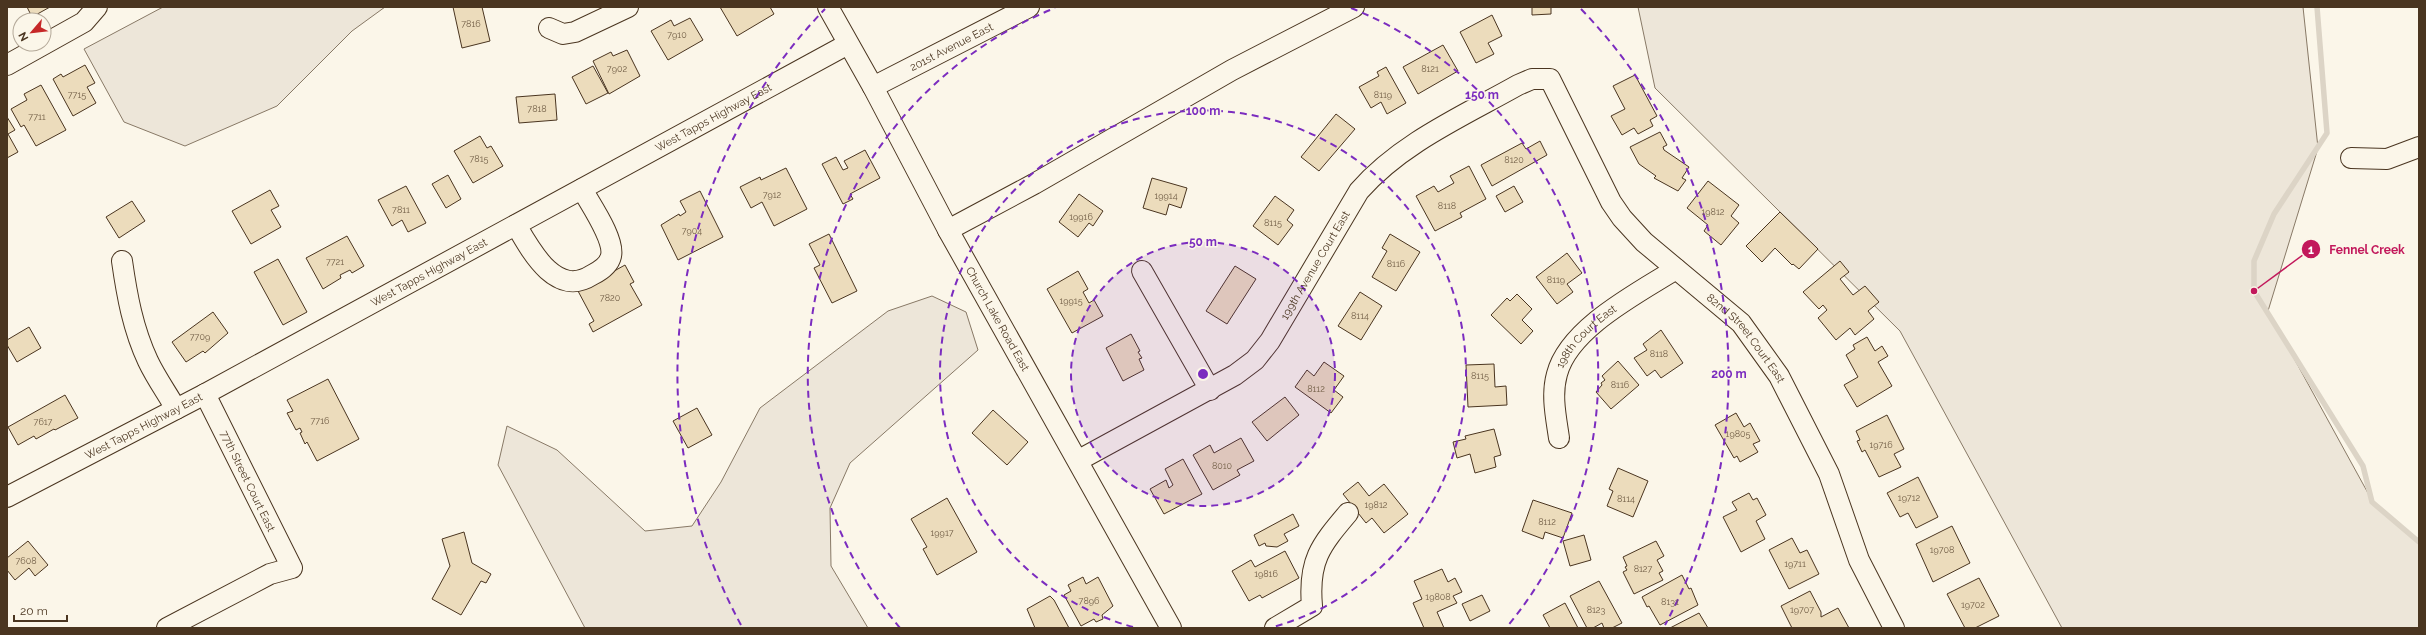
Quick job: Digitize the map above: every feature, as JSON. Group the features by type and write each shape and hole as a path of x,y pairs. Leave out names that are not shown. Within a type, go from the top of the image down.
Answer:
{"street":[{"path":"7,65 84,22 97,7"},
{"path":"548,28 563,34 575,32 628,7"},
{"name":"Church Lake Road East","path":"828,7 873,87 948,230 1079,460 1168,627"},
{"name":"201st Avenue East","path":"873,87 1029,7"},
{"path":"948,230 1034,184 1232,70 1354,7"},
{"name":"West Tapps Highway East","path":"8,493 205,394 848,44"},
{"name":"199th Avenue Court East","path":"1079,460 1210,390 1246,368 1270,341 1359,190 1376,171 1396,155 1518,85 1541,78 1552,80"},
{"name":"82nd Street Court East","path":"1552,80 1611,202 1622,218 1644,242 1741,323 1779,376 1829,474 1859,560 1894,628"},
{"path":"2351,158 2387,159 2419,147"},
{"path":"516,225 530,250 547,270 564,281 584,280 604,268 611,256 608,236 582,189"},
{"path":"122,261 132,317 141,343 149,363 176,409"},
{"name":"198th Court East","path":"1559,438 1554,396 1557,374 1564,356 1574,342 1607,314 1676,269"},
{"path":"1142,271 1210,390"},
{"name":"77th Street Court East","path":"167,628 270,574 292,568 205,394"},
{"path":"1275,628 1312,606 1310,582 1318,552 1348,513"}],"shaded area":[{"path":"163,7 385,7 352,31 277,106 185,146 124,122 84,49"},
{"path":"1638,7 2303,7 2318,148 2268,311 2374,504 2419,544 2419,628 2062,628 1900,331 1655,88"},
{"path":"932,296 966,312 978,350 850,463 830,508 831,566 868,628 585,628 498,465 507,426 557,450 645,531 692,526 721,482 760,408 888,311"}],"building":[{"path":"27,7 50,7 41,12 30,12"},
{"path":"453,7 482,7 490,41 462,48"},
{"path":"720,7 770,7 774,14 737,36"},
{"path":"1532,7 1551,7 1551,14 1532,15"},
{"path":"1492,15 1502,36 1488,43 1494,54 1476,63 1460,32"},
{"path":"690,18 703,40 668,60 651,31 671,20 674,26"},
{"path":"1443,45 1458,71 1418,94 1403,67"},
{"path":"627,50 640,76 609,94 593,61 611,52 613,56"},
{"path":"85,65 95,83 87,87 96,103 73,116 53,79 61,74 63,77"},
{"path":"593,66 608,93 586,104 572,77"},
{"path":"1386,67 1406,103 1387,114 1381,102 1371,108 1359,87 1379,76 1377,72"},
{"path":"1635,75 1657,116 1650,120 1653,126 1638,134 1634,128 1622,135 1611,116 1625,109 1613,86"},
{"path":"41,85 66,130 36,146 24,125 21,127 11,109 27,100 24,94"},
{"path":"555,94 557,120 519,123 516,97"},
{"path":"1336,114 1355,129 1319,171 1301,157"},
{"path":"7,117 15,130 8,134 18,152 7,158"},
{"path":"1660,132 1667,145 1663,147 1664,150 1689,167 1682,178 1686,180 1678,191 1654,178 1656,176 1639,164 1630,147"},
{"path":"480,136 487,148 491,146 503,166 473,183 454,151"},
{"path":"1540,141 1547,155 1492,186 1481,165 1522,143 1526,149"},
{"path":"865,150 880,178 850,194 853,199 843,204 822,164 836,157 843,170 848,168 844,161"},
{"path":"1469,166 1486,199 1460,213 1462,217 1435,231 1416,196 1434,186 1438,192 1454,183 1450,176"},
{"path":"786,168 807,209 774,226 762,202 751,208 740,187 760,177 761,180"},
{"path":"448,175 461,199 446,208 432,184"},
{"path":"1152,178 1187,188 1181,208 1169,204 1166,215 1143,208"},
{"path":"1708,181 1739,205 1731,216 1739,223 1721,245 1704,231 1708,225 1687,208"},
{"path":"406,186 426,223 408,232 402,220 392,226 378,200"},
{"path":"1514,186 1523,202 1505,212 1496,196"},
{"path":"270,190 279,206 271,210 281,227 251,244 232,211"},
{"path":"700,191 723,237 678,260 661,225 679,214 680,216 686,212 680,201"},
{"path":"1079,194 1103,211 1093,226 1089,223 1078,237 1059,222"},
{"path":"1275,196 1294,210 1287,220 1293,225 1278,245 1253,226"},
{"path":"132,201 145,221 119,238 106,217"},
{"path":"1780,212 1818,249 1799,269 1793,264 1792,265 1775,248 1762,262 1746,246"},
{"path":"829,234 857,291 832,303 814,268 820,265 809,244"},
{"path":"1390,234 1420,252 1396,291 1372,277 1387,251 1382,248"},
{"path":"347,236 364,266 352,273 350,270 340,275 341,278 323,289 306,258"},
{"path":"1567,253 1582,273 1567,284 1573,292 1557,304 1536,277"},
{"path":"278,259 307,312 283,325 254,272"},
{"path":"1840,261 1849,272 1840,279 1853,295 1865,286 1879,302 1868,311 1874,319 1855,335 1850,328 1836,340 1818,318 1827,310 1823,305 1819,309 1803,292"},
{"path":"625,265 634,282 630,284 642,305 593,332 589,324 594,321 578,291"},
{"path":"1235,266 1256,279 1227,324 1206,311"},
{"path":"1078,271 1088,289 1083,292 1089,303 1094,300 1103,316 1072,333 1047,289"},
{"path":"1360,292 1382,306 1361,340 1338,326"},
{"path":"1517,294 1532,309 1522,320 1533,331 1521,344 1491,315 1507,298 1510,301"},
{"path":"213,312 228,333 205,353 203,351 186,362 172,342"},
{"path":"29,327 41,348 17,362 7,345 7,340"},
{"path":"1661,330 1683,363 1661,378 1655,370 1647,376 1634,358 1647,350 1643,344"},
{"path":"1131,334 1140,351 1138,352 1142,358 1139,359 1144,370 1123,381 1106,348"},
{"path":"1867,337 1875,351 1882,346 1888,356 1878,362 1892,386 1857,407 1844,385 1858,377 1846,355 1855,349 1853,345"},
{"path":"1618,361 1639,385 1611,409 1596,392 1602,385 1601,383 1605,380 1602,376"},
{"path":"1324,362 1344,376 1334,390 1343,397 1331,413 1295,387 1307,370 1314,376"},
{"path":"1494,364 1495,387 1506,386 1507,405 1468,407 1466,365"},
{"path":"328,379 359,439 317,461 307,442 305,444 300,433 302,432 300,428 296,430 287,413 293,411 287,400"},
{"path":"65,395 78,418 36,439 34,436 18,445 8,427"},
{"path":"1285,397 1299,415 1267,441 1252,422"},
{"path":"697,408 712,435 688,448 673,421"},
{"path":"993,410 1028,442 1007,465 972,433"},
{"path":"1736,413 1744,427 1750,423 1760,441 1753,444 1758,452 1740,462 1737,456 1734,458 1715,425"},
{"path":"1887,415 1904,449 1894,454 1901,467 1879,477 1865,450 1862,452 1857,441 1860,440 1856,431"},
{"path":"1494,429 1501,455 1494,457 1496,467 1475,473 1470,454 1457,458 1453,442 1466,439 1465,436"},
{"path":"1241,438 1254,461 1237,470 1240,475 1213,490 1193,455 1210,445 1214,453"},
{"path":"1183,459 1202,494 1164,514 1150,489 1166,480 1169,488 1173,485 1165,469"},
{"path":"1618,468 1648,481 1633,517 1607,506 1613,491 1609,489"},
{"path":"1918,477 1938,517 1916,528 1908,513 1900,517 1887,493"},
{"path":"1358,482 1369,496 1384,484 1408,514 1384,533 1372,518 1366,523 1343,494"},
{"path":"1749,493 1753,500 1757,498 1766,515 1756,521 1765,539 1741,552 1723,517 1737,510 1732,502"},
{"path":"947,498 977,552 937,575 923,549 927,547 911,519"},
{"path":"1533,500 1572,513 1563,538 1545,532 1543,539 1522,531"},
{"path":"1293,514 1299,526 1284,534 1288,541 1277,547 1266,546 1265,543 1259,546 1254,535"},
{"path":"1952,526 1970,563 1933,582 1916,544"},
{"path":"464,532 472,563 491,574 486,583 481,581 461,615 432,599 450,566 442,539"},
{"path":"1584,535 1591,560 1570,566 1563,541"},
{"path":"1792,538 1800,553 1807,550 1819,574 1789,589 1769,550"},
{"path":"28,541 48,565 35,576 29,568 15,580 7,570 7,558"},
{"path":"1656,541 1664,556 1657,560 1663,571 1659,573 1663,580 1634,594 1623,572 1627,570 1625,567 1627,566 1623,557"},
{"path":"1285,551 1299,578 1262,598 1260,595 1249,601 1232,571 1251,560 1255,567"},
{"path":"1442,569 1448,582 1455,578 1462,592 1453,596 1457,603 1437,612 1444,628 1424,628 1413,603 1422,599 1414,581"},
{"path":"1682,575 1689,589 1691,588 1698,605 1660,625 1649,606 1647,607 1642,597"},
{"path":"1083,577 1086,584 1098,577 1113,606 1102,615 1103,619 1096,622 1094,619 1081,626 1064,595 1071,591 1068,585"},
{"path":"1979,578 1999,616 1975,628 1965,628 1947,594"},
{"path":"1599,581 1622,623 1612,628 1604,628 1602,623 1593,628 1587,628 1570,596"},
{"path":"1810,591 1821,612 1821,617 1838,608 1849,628 1792,628 1781,606"},
{"path":"1482,595 1490,611 1470,621 1462,604"},
{"path":"1050,596 1054,600 1069,628 1035,628 1027,609"},
{"path":"1565,603 1578,628 1550,628 1543,615"},
{"path":"1699,613 1708,628 1670,628"}],"waterway":[{"path":"2317,7 2327,133 2274,214 2254,261 2254,291 2363,466 2372,502 2419,542"}],"place":[{"name":"Fennel Creek","path":"2254,291"}]}
